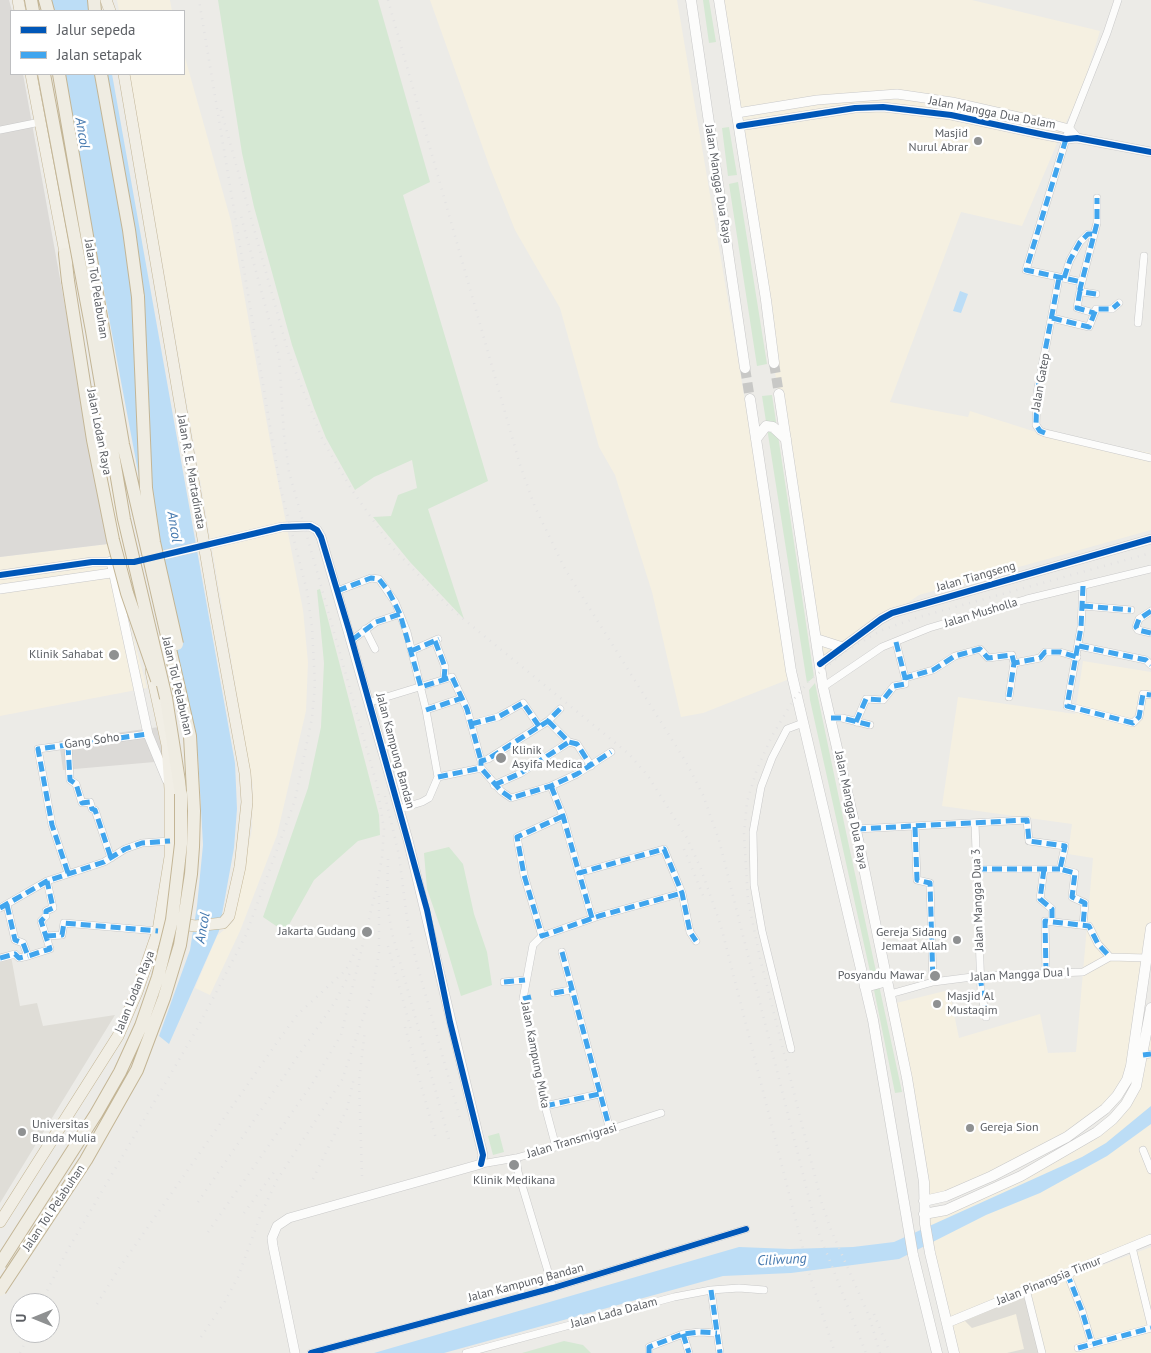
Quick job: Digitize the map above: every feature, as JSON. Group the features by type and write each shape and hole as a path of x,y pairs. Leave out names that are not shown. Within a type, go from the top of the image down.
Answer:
{"highway":[{"name":"Jalan Lodan Raya","path":"0,1222 118,1036 134,1000 162,925 170,841 170,789 165,736 65,254 31,75"},
{"name":"Jalan Tol Pelabuhan","path":"0,1264 113,1085 141,1026 158,976 172,920 181,844 179,771 166,698 122,509 92,331 44,75"},
{"name":"Jalan Tol Pelabuhan","path":"0,1290 86,1160 123,1097 148,1044 180,945 192,865 194,811 190,736 155,592 123,444 59,75"},
{"path":"101,75 129,230 141,321 142,423 148,508 177,645 184,705"},
{"name":"Jalan R. E. Martadinata","path":"124,75 201,546 246,773 247,802 240,873 232,910 223,923 195,926 162,925"},
{"path":"65,254 93,440 113,540 126,593 146,654 166,698"}],"main road":[{"name":"Jalan Mangga Dua Raya","path":"691,0 746,368"},
{"path":"720,0 774,363"},
{"name":"Jalan Mangga Dua Raya","path":"779,394 823,687 856,829 890,994 920,1158 924,1219 930,1253 954,1353"},
{"name":"Jalan Mangga Dua Raya","path":"750,399 786,642 803,723 865,987 896,1149 913,1255 937,1353"},
{"path":"756,439 766,426 773,427 786,439"},
{"path":"816,639 841,647"},
{"path":"924,1202 946,1196 1016,1164 1067,1137 1105,1109 1117,1096 1131,1066 1151,928"},
{"path":"865,987 887,981"},
{"path":"924,1219 1021,1176 1097,1132 1113,1119 1126,1104 1136,1086 1147,1054 1151,1008"},
{"path":"1016,1164 1021,1176"}],"street":[{"path":"1082,282 1026,270 1069,129 1118,0"},
{"name":"Jalan Mangga Dua Dalam","path":"737,113 817,100 897,94 952,102 1069,129 1077,138"},
{"name":"Jalan Mangga Dua Dalam","path":"739,126 855,108 883,107 951,115 1066,139 1077,138 1151,152"},
{"path":"0,130 40,122"},
{"path":"1094,312 1077,308 1097,223 1097,198"},
{"name":"Jalan Gatep","path":"1093,234 1088,234 1080,242 1062,278 1037,393 1035,420 1038,428 1045,433 1151,458"},
{"path":"1138,323 1144,256"},
{"path":"1141,286 1151,287"},
{"path":"1080,291 1096,294"},
{"path":"1052,318 1090,327 1094,312 1099,308 1112,309 1119,303"},
{"name":"Jalan Kampung Bandan","path":"0,589 114,573 129,565 152,558 282,527 310,526 317,530 321,537 370,702 426,910 450,1022 483,1155 481,1164"},
{"name":"Jalan Tiangseng","path":"820,664 841,647 892,613 1151,539"},
{"path":"0,575 92,562 111,561 129,565"},
{"name":"Jalan Lodan Raya","path":"111,561 148,734 170,789"},
{"name":"Jalan Musholla","path":"823,687 882,647 929,628 992,609 1151,569"},
{"path":"337,591 371,578 379,579 389,592 400,614 411,651 426,710 438,777 429,798 399,809"},
{"path":"1083,586 1079,646 1067,706 1133,723 1138,717 1143,694 1151,695"},
{"path":"1083,606 1131,610"},
{"path":"1151,611 1139,620 1136,627 1138,630 1151,633"},
{"path":"352,640 376,622 400,614"},
{"path":"365,630 375,649"},
{"path":"411,651 437,640 445,667 444,679"},
{"path":"856,722 866,699 884,700 894,686 905,684 896,642"},
{"path":"1079,646 1146,660 1151,665"},
{"path":"905,678 933,670 955,656 976,650 983,650 988,658 1012,655 1014,663 1009,697"},
{"path":"1014,663 1040,658 1045,652 1060,652 1077,657"},
{"path":"370,702 452,677 471,724 481,765 494,785 510,798 551,786 591,766 611,752"},
{"path":"426,710 462,698"},
{"path":"471,724 498,717 523,703 539,726"},
{"path":"438,777 481,765 548,721 560,709"},
{"path":"831,718 870,726"},
{"path":"548,721 569,742 577,744 591,766"},
{"path":"791,1049 762,931 754,885 753,832 761,787 772,758 787,729 803,723"},
{"name":"Gang Soho","path":"68,873 52,825 37,751 40,748 148,734"},
{"path":"494,785 521,773 569,742"},
{"path":"68,745 70,780 76,784 82,803 90,802 92,809 95,810 111,858"},
{"path":"551,786 563,816 592,918"},
{"path":"563,816 517,837 524,875 542,936 592,918 682,893"},
{"path":"856,829 1028,821 1029,840 1064,845 1060,869"},
{"name":"Jalan Mangga Dua 3","path":"975,823 980,976 986,1017"},
{"path":"915,827 917,880 930,883 933,982"},
{"path":"28,956 23,943 15,940 4,906 47,881 111,858 142,843 170,841"},
{"path":"579,873 664,848 682,893 690,932 696,941"},
{"path":"977,869 1060,869 1074,873 1072,896 1085,903 1083,925"},
{"path":"1044,869 1040,899 1052,909 1052,921"},
{"path":"0,958 16,954 19,958 50,949 41,920 46,916 46,911 53,908 47,881"},
{"path":"1046,973 1045,921 1083,925 1091,928 1098,944 1110,957 1147,958"},
{"path":"46,936 62,935 64,923 162,925"},
{"name":"Jalan Kampung Muka","path":"542,936 533,945 523,999 545,1106 556,1147"},
{"path":"562,952 610,1130"},
{"name":"Jalan Mangga Dua I","path":"890,994 933,982 980,976 1083,972 1110,957"},
{"path":"504,982 526,980"},
{"path":"554,993 571,990"},
{"path":"523,999 531,997"},
{"path":"545,1106 599,1094"},
{"name":"Jalan Transmigrasi","path":"481,1164 516,1158 556,1147 661,1113"},
{"path":"1143,1150 1151,1170"},
{"path":"516,1158 518,1172 553,1288"},
{"path":"295,1353 272,1246 274,1232 281,1221 481,1164"},
{"name":"Jalan Kampung Bandan","path":"311,1353 553,1288 746,1229"},
{"name":"Jalan Pinangsia Timur","path":"947,1323 1151,1239"},
{"path":"1078,1348 1151,1326 1132,1247"},
{"path":"1067,1273 1082,1311 1092,1344"},
{"name":"Jalan Lada Dalam","path":"466,1353 674,1297 710,1290 739,1288 764,1290"},
{"path":"710,1290 720,1353"},
{"path":"1026,1290 1042,1353"},
{"path":"649,1353 649,1347 683,1334 717,1333"},
{"path":"683,1334 688,1353"}],"shaded area":[{"path":"0,0 9,0 12,10 10,10 10,75 23,75 108,544 0,557"},
{"path":"117,0 170,0 172,10 119,10"},
{"path":"430,0 677,0 792,678 703,713 681,717 652,592 615,475 599,447 560,308 515,230 489,165"},
{"path":"719,0 972,0 1100,31 1080,96 1066,122 1022,226 961,212 890,402 968,417 970,411 1039,433 1151,453 1151,530 919,595 819,664"},
{"path":"185,58 231,221 271,446 303,610 308,662 306,711 277,835 240,931 210,995 195,988 217,936 233,922 252,829 253,786 130,75 185,75"},
{"path":"108,544 147,688 0,716 0,557"},
{"path":"1083,661 1151,672 1151,929 1131,1066 1117,1096 1067,1137 924,1201 892,1004 949,990 959,1038 1040,1014 1048,1053 1076,1052 1093,858 1068,854 1072,824 942,806 958,697 1075,714"},
{"path":"159,727 166,761 63,770 59,741"},
{"name":"Universitas Bunda Mulia","path":"11,956 20,1006 37,1003 43,1026 115,1015 0,1203 0,958"},
{"path":"1151,1007 1151,1239 966,1316 1151,1247 1151,1353 954,1353 924,1214 946,1210 1076,1144 1126,1104"},
{"path":"1023,1297 1027,1303 1040,1353 1007,1353 1024,1349 1016,1314 972,1328 965,1321"}],"green space":[{"path":"218,0 378,0 430,182 403,195 488,481 428,509 464,619 410,562 373,517 391,516 398,495 417,488 412,460 374,477 355,490 326,438 314,408 292,345 254,207 242,153"},
{"path":"703,0 709,0 716,42 709,43"},
{"path":"729,127 737,175 728,176 722,128"},
{"path":"738,182 767,364 757,366 729,184"},
{"path":"772,395 814,677 807,683 762,396"},
{"path":"320,589 379,815 380,835 358,841 314,880 285,932 263,917 308,788 321,727 324,663 317,590"},
{"path":"815,683 902,1092 895,1093 810,700 809,690"},
{"path":"449,847 463,864 474,914 487,952 492,985 461,996 427,889 424,853"},
{"path":"499,1133 504,1152 493,1155 488,1136"},
{"path":"564,1341 583,1345 591,1353 522,1353"}],"water":[{"path":"50,0 94,0 98,10 52,10"},
{"name":"Ancol","path":"63,75 112,75 235,763 237,809 234,848 219,931 169,1044 159,1036 190,950 197,906 203,845 198,755 153,551"},
{"path":"960,291 968,294 961,313 953,311"},
{"name":"Ciliwung","path":"1151,1106 1151,1124 1107,1156 1040,1193 986,1215 899,1259 791,1273 723,1276 444,1353 374,1353 739,1247 790,1249 853,1247 894,1242 1082,1157 1106,1143"}],"tunnel":[{"path":"774,363 779,394"},
{"path":"745,368 750,399"}],"railway":[{"path":"46,1293 67,1251 197,1029 246,935 295,800 312,718 315,685 312,627 307,591 280,486 199,0"},
{"path":"388,0 520,465 535,507 565,569 686,762 703,795 719,840 816,1226 866,1353"},
{"path":"221,110 289,355 323,441 352,490 391,546 450,608 629,754 648,776 687,838 701,869 721,926 810,1276 835,1353"},
{"path":"208,1232 312,1084 341,1035 375,894 382,858 384,829 377,785 289,472 284,435 279,356 241,216"},
{"path":"880,1353 869,1316 831,1230 822,1204 760,958 748,900 744,834 747,802 757,769 772,736 794,699 810,680 846,651 882,630 919,617 1151,553"},
{"path":"385,796 399,855 408,926 461,1122"},
{"path":"684,849 705,900"},
{"path":"388,859 387,903 392,933 450,1143"},
{"path":"201,1337 224,1303 238,1277 261,1214 277,1180 342,1080 372,991 379,953 379,896"},
{"path":"388,946 412,1033"},
{"path":"97,1304 120,1267 278,1041 298,1014 346,970 357,948"},
{"path":"198,1202 335,1002 351,971"},
{"path":"405,1027 436,1139"},
{"path":"362,1176 359,1081 365,1030"},
{"path":"313,1179 347,1109 354,1078"},
{"path":"244,1213 277,1168"},
{"path":"874,1314 890,1353"},
{"path":"20,1353 25,1343"}],"marked path":[{"path":"1066,139 1026,270 1082,282"},
{"path":"1096,294 1082,292 1080,289 1097,223 1097,198"},
{"path":"1064,278 1070,260 1080,242 1088,234 1093,234"},
{"path":"1045,433 1040,431 1036,425 1037,393 1059,278"},
{"path":"1080,291 1077,308 1094,313"},
{"path":"1052,318 1089,327 1096,309 1112,309 1119,303"},
{"path":"337,591 371,578 379,579 389,592 400,614 421,687 452,677 467,709 481,761"},
{"path":"1083,586 1081,627 1067,706 1133,723 1139,717 1143,694 1151,695"},
{"path":"1083,606 1131,610"},
{"path":"1151,611 1139,619 1136,627 1138,630 1151,633"},
{"path":"352,640 376,622 400,614"},
{"path":"411,651 439,639"},
{"path":"435,641 445,667 444,679"},
{"path":"896,642 905,678"},
{"path":"1079,646 1146,660 1151,665"},
{"path":"856,722 866,699 883,700 894,686 905,684 905,678 933,670 955,656 980,649 988,658 1012,655 1014,663"},
{"path":"1009,697 1014,663 1040,658 1045,652 1060,652 1077,657"},
{"path":"426,710 462,698"},
{"path":"471,724 498,717 523,703 539,726"},
{"path":"560,709 548,721 488,759 481,761 481,768 501,791 511,798 551,786 577,774 611,752"},
{"path":"831,718 842,718 870,725"},
{"path":"548,721 569,742 577,744 591,766"},
{"path":"68,873 52,825 38,749 148,734"},
{"path":"494,785 521,773 569,742"},
{"path":"68,745 70,780 76,784 82,803 90,802 92,809 95,810 111,858"},
{"path":"438,777 481,768"},
{"path":"551,786 563,816 579,873"},
{"path":"563,816 517,837 524,875 542,936 599,916 682,893"},
{"path":"856,829 1027,820 1029,841 1065,846 1060,869 1075,873 1072,897 1085,903 1083,925"},
{"path":"915,827 917,880 930,883 933,982"},
{"path":"0,908 47,881 104,862 125,849 142,843 170,841"},
{"path":"592,918 579,873 664,849 682,893 690,932 696,941"},
{"path":"977,869 1060,869"},
{"path":"1044,869 1040,899 1052,909 1052,921"},
{"path":"7,905 15,940 23,943 28,956 50,949 41,921 46,916 46,911 53,908 47,881"},
{"path":"1046,973 1045,921 1089,926 1098,944 1110,957"},
{"path":"46,936 62,935 64,923 158,931"},
{"path":"562,952 610,1130"},
{"path":"0,958 15,954 19,958 28,956"},
{"path":"980,976 986,1017"},
{"path":"504,982 525,980"},
{"path":"554,993 571,990"},
{"path":"523,999 531,997"},
{"path":"1143,1055 1151,1054"},
{"path":"545,1106 599,1094"},
{"path":"1067,1273 1082,1311 1092,1344"},
{"path":"711,1290 720,1353"},
{"path":"1078,1348 1151,1328"},
{"path":"649,1353 649,1347 683,1334 717,1333"},
{"path":"683,1334 689,1353"}],"cycle path":[{"path":"739,126 855,108 883,107 951,115 1066,139 1077,138 1151,152"},
{"path":"0,575 92,562 134,562 282,527 310,526 317,530 321,537 349,630 427,910 450,1022 483,1155 481,1164"},
{"path":"820,664 892,613 1151,539"},
{"path":"311,1353 553,1288 746,1229"}],"place":[{"name":"Masjid Nurul Abrar","path":"978,141"},
{"name":"Klinik Sahabat","path":"114,655"},
{"name":"Klinik Asyifa Medica","path":"501,758"},
{"name":"Jakarta Gudang","path":"367,932"},
{"name":"Gereja Sidang Jemaat Allah","path":"957,940"},
{"name":"Posyandu Mawar","path":"935,976"},
{"name":"Masjid Al Mustaqim","path":"937,1004"},
{"name":"Gereja Sion","path":"970,1128"},
{"name":"Universitas Bunda Mulia","path":"22,1132"},
{"name":"Klinik Medikana","path":"514,1165"}]}
